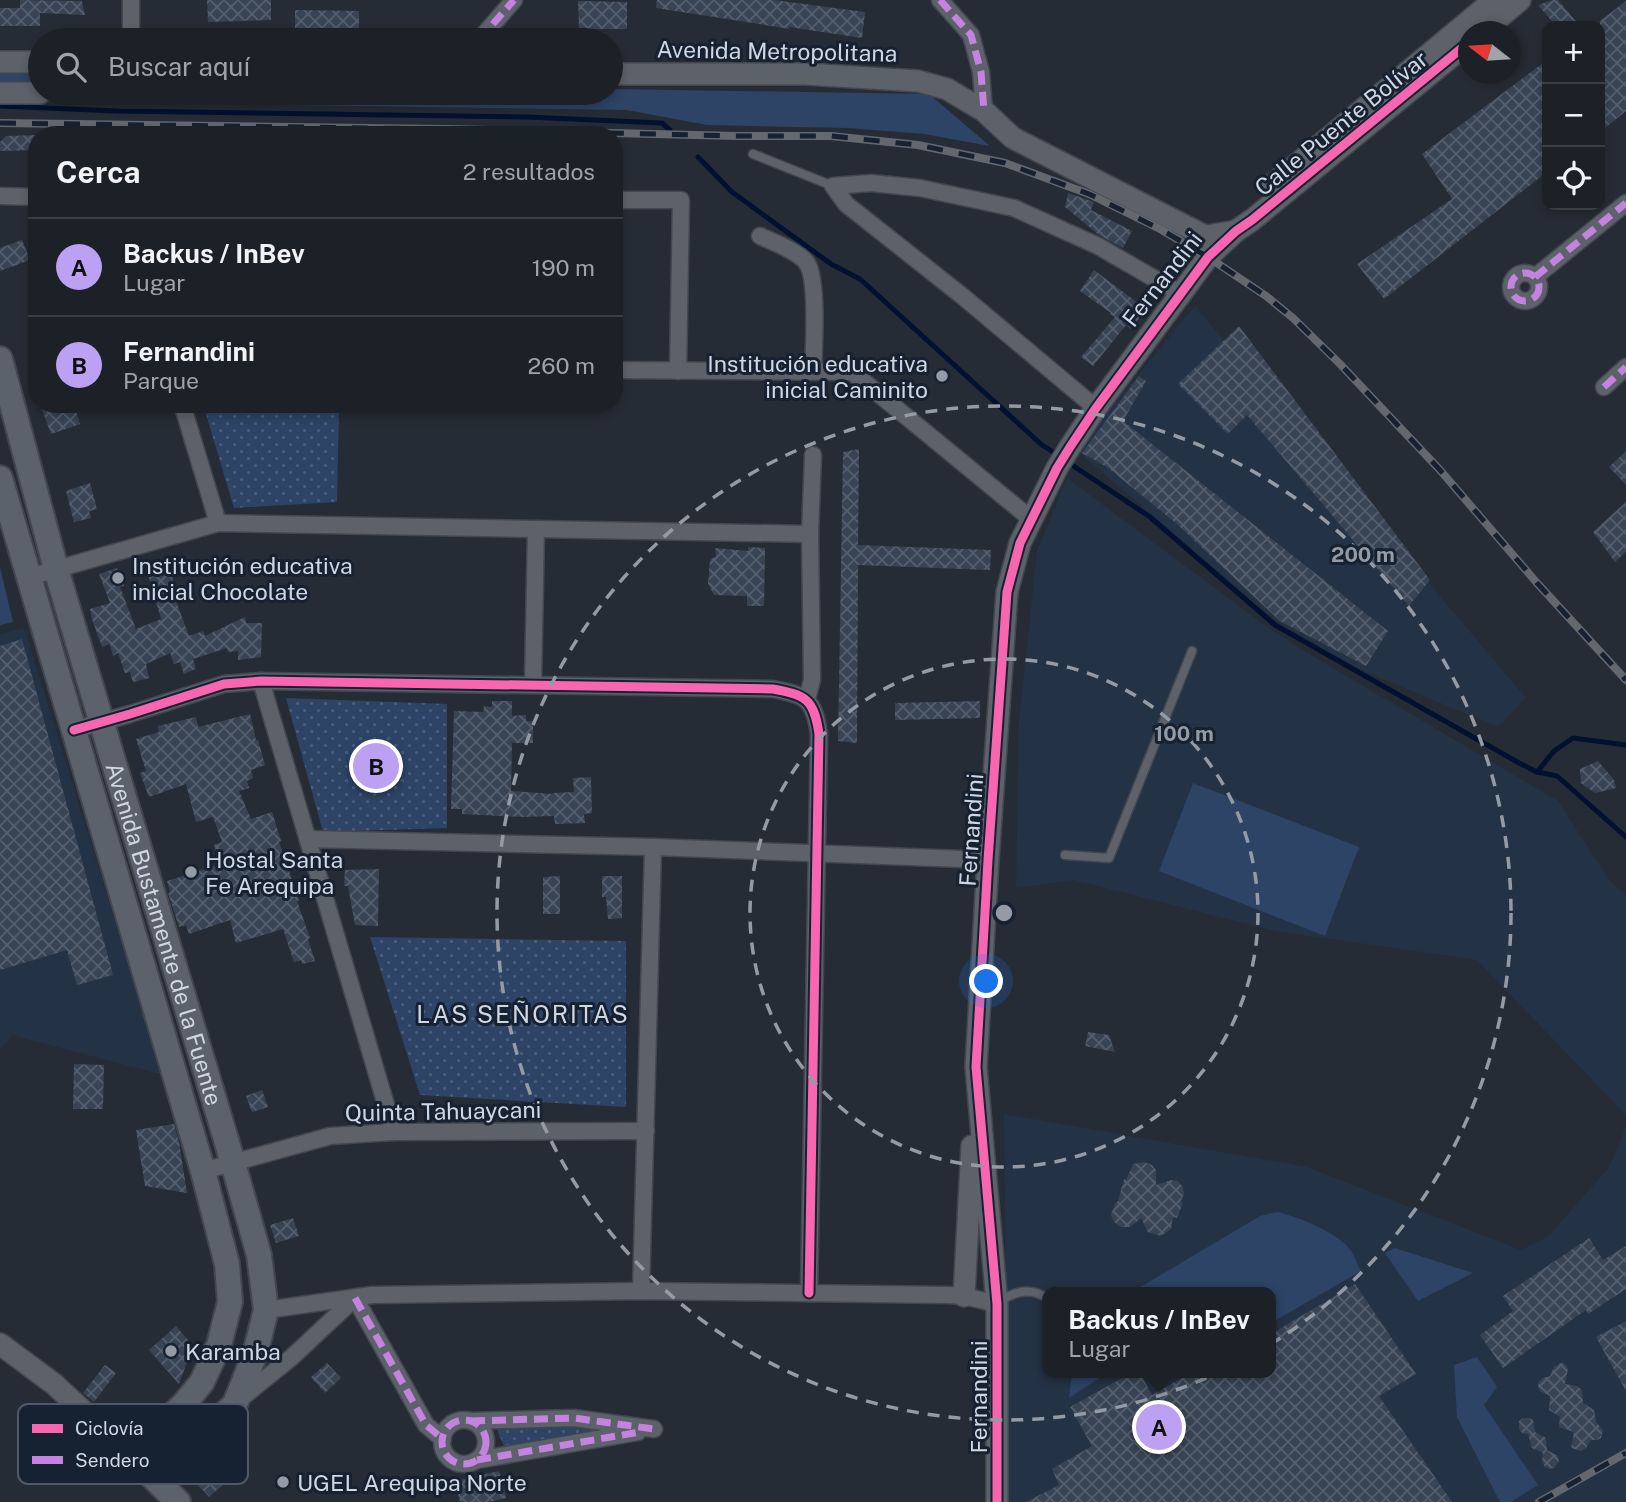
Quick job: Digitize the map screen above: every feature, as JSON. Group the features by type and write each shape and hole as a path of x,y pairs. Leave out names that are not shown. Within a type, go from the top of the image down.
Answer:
{"main road":[{"name":"Avenida Bustamente de la Fuente","path":"0,359 56,569 259,1255 266,1310 255,1354 234,1404"},
{"name":"Avenida Bustamente de la Fuente","path":"0,478 228,1264 230,1303 219,1345 202,1382 184,1404"},
{"path":"160,1484 178,1502"}],"street":[{"path":"131,0 131,28"},
{"path":"490,28 514,0"},
{"path":"940,0 971,35 982,72 984,111"},
{"name":"Calle Puente Bolívar","path":"1236,231 1444,52 1494,0"},
{"path":"1495,21 1520,0"},
{"name":"Calle Puente Bolívar","path":"1444,52 1458,47"},
{"path":"0,62 28,62"},
{"name":"Avenida Metropolitana","path":"623,74 805,74 918,81 947,89 984,111 1013,138 1199,233 1207,236 1236,231"},
{"path":"0,93 28,93"},
{"path":"833,186 871,183 920,188 1014,208 1098,246 1181,294"},
{"path":"833,186 846,204 961,295 1096,408"},
{"path":"0,196 28,197"},
{"path":"623,200 681,200 678,371"},
{"path":"1535,278 1626,203"},
{"name":"Fernandini","path":"996,1502 997,1304 976,1067 1007,592 1020,543 1070,447 1208,257 1236,231"},
{"path":"760,236 788,248 807,263 814,289 813,371"},
{"path":"1604,387 1626,367"},
{"path":"623,370 852,372 1031,519"},
{"path":"185,413 218,523"},
{"path":"807,699 812,680 810,534 813,455"},
{"path":"29,577 218,523 810,534"},
{"path":"533,684 537,529"},
{"path":"261,681 394,1132"},
{"path":"74,730 224,684 261,681 773,689 807,699 816,715 819,734 809,1293"},
{"path":"308,839 653,847 988,860"},
{"path":"641,1291 653,847"},
{"path":"964,1296 976,1067"},
{"name":"Quinta Tahuaycani","path":"203,1171 330,1136 394,1132 646,1132"},
{"path":"266,1310 372,1295 641,1291 964,1296 997,1304"},
{"path":"234,1404 292,1357 355,1298"},
{"path":"355,1298 426,1425 443,1439"},
{"path":"0,1344 54,1384 76,1404"},
{"path":"574,1418 654,1429 464,1464 456,1463 445,1453 445,1432 456,1422 471,1421 574,1418"},
{"path":"471,1421 477,1424 485,1435 485,1449 477,1460"}],"lane":[{"path":"753,153 833,186"},
{"path":"1065,855 1109,858 1192,651"},
{"path":"997,1304 1011,1294 1027,1291 1042,1295"}],"shaded area":[{"path":"0,72 28,72 28,83 0,83"},
{"path":"623,89 929,94 990,146 924,134 848,128 707,125 627,110 289,105 623,105"},
{"path":"1195,306 1526,698 1498,727 1359,669 1278,622 1076,450"},
{"path":"206,413 339,413 337,502 234,508"},
{"path":"1067,478 1260,622 1558,801 1610,881 1626,894 1626,1115 1477,960 1275,931 1074,880 1016,888 1019,721 1037,551"},
{"path":"0,567 13,622 0,625"},
{"path":"24,628 163,1075 12,1035 0,1050 0,634"},
{"path":"286,698 447,704 447,828 323,832"},
{"path":"1193,783 1359,847 1325,936 1159,871"},
{"path":"370,937 626,941 626,1107 420,1095"},
{"path":"1004,1114 1307,1167 1521,1250 1549,1236 1609,1167 1626,1127 1626,1502 1006,1502"},
{"path":"1278,1212 1325,1230 1350,1249 1361,1271 1276,1320 1276,1287 1140,1287 1260,1216"},
{"path":"1395,1248 1473,1273 1418,1301 1385,1253"},
{"path":"1477,1357 1497,1387 1484,1405 1538,1485 1511,1502 1500,1502 1457,1417 1454,1365"},
{"path":"1071,1378 1099,1378 1069,1398"},
{"path":"596,1422 603,1432 506,1451 494,1423"}],"building":[{"path":"20,0 82,1 85,15 40,13 40,26 0,26 0,8 20,8"},
{"path":"207,0 271,0 271,20 208,22"},
{"path":"657,0 774,0 865,12 862,38 656,8"},
{"path":"1558,0 1576,21 1552,21 1538,5"},
{"path":"578,1 627,2 627,29 579,28"},
{"path":"1626,1 1626,111 1605,128 1605,21 1600,21"},
{"path":"295,10 359,11 359,28 295,28"},
{"path":"1542,64 1542,176 1384,299 1357,264 1452,199 1422,154 1515,84 1521,84 1521,80"},
{"path":"28,135 28,150 0,151 0,142 6,136"},
{"path":"1068,193 1094,202 1091,210 1132,231 1123,248 1099,235 1065,207"},
{"path":"22,240 28,261 0,271 0,248"},
{"path":"1094,270 1146,309 1131,329 1126,325 1093,366 1081,357 1115,317 1080,291"},
{"path":"1239,326 1430,580 1409,606 1247,415 1228,434 1178,384"},
{"path":"1139,376 1146,381 1123,421 1388,631 1366,666 1280,621 1177,524 1107,467 1082,453"},
{"path":"43,413 77,413 80,424 51,434"},
{"path":"859,449 858,545 991,550 990,570 858,565 857,743 838,741 843,452"},
{"path":"1626,451 1626,485 1609,467"},
{"path":"90,483 97,509 89,511 91,518 74,522 66,491"},
{"path":"1626,502 1626,552 1615,562 1593,532"},
{"path":"748,547 765,548 764,606 747,606 747,596 714,595 708,584 710,560 716,556 715,548 748,551"},
{"path":"167,564 179,596 175,598 189,636 203,631 205,636 245,617 246,623 262,623 261,657 238,660 238,651 228,652 227,648 193,659 196,669 184,674 180,662 174,664 170,653 146,664 149,678 133,682 130,672 125,673 118,653 113,656 110,644 102,647 92,619 90,609 110,603 99,574 117,568 124,586 120,587 136,629 161,619 147,571"},
{"path":"22,639 113,975 77,985 67,950 0,970 0,646"},
{"path":"492,701 512,701 512,716 526,715 526,721 533,721 533,743 512,743 511,791 553,794 574,792 573,778 591,777 592,813 584,814 585,823 555,824 554,816 462,814 462,809 451,809 454,711 483,712 484,706 492,707"},
{"path":"980,701 980,718 895,720 895,703"},
{"path":"250,714 265,765 251,770 253,778 247,781 249,788 239,791 251,819 272,812 315,961 302,964 301,960 294,962 283,929 236,943 230,920 189,934 186,925 179,927 168,893 167,881 221,864 214,845 222,842 213,817 196,822 186,784 149,797 140,773 146,771 136,739 159,732 158,726 196,717 198,727"},
{"path":"1598,761 1614,780 1616,788 1595,793 1581,783 1580,769"},
{"path":"379,869 378,926 355,925 348,886 344,886 345,870"},
{"path":"560,876 560,914 543,914 543,877"},
{"path":"602,876 622,876 622,918 608,919 606,897 602,897"},
{"path":"1088,1032 1109,1035 1115,1052 1085,1046"},
{"path":"74,1064 104,1065 103,1109 73,1109"},
{"path":"262,1090 268,1107 252,1112 246,1096"},
{"path":"174,1124 187,1193 145,1186 136,1130"},
{"path":"1144,1162 1156,1170 1156,1185 1171,1180 1178,1181 1183,1187 1183,1203 1177,1218 1173,1217 1171,1229 1161,1236 1148,1232 1141,1218 1130,1227 1120,1227 1111,1215 1124,1179 1126,1180 1133,1164"},
{"path":"293,1218 299,1236 276,1243 270,1225"},
{"path":"1589,1238 1603,1260 1626,1246 1626,1289 1588,1314 1586,1310 1503,1368 1480,1335 1513,1311 1503,1296"},
{"path":"1355,1284 1416,1374 1379,1396 1452,1502 1026,1502 1059,1485 1052,1469 1092,1446 1070,1407 1122,1378 1143,1378 1152,1395 1182,1378 1276,1378 1276,1331"},
{"path":"1626,1321 1626,1391 1596,1337"},
{"path":"176,1326 193,1346 179,1384 149,1350"},
{"path":"327,1363 341,1378 325,1393 311,1377"},
{"path":"1561,1363 1568,1369 1565,1384 1577,1386 1582,1390 1583,1403 1594,1410 1596,1422 1603,1430 1601,1438 1591,1440 1581,1451 1571,1448 1574,1432 1559,1427 1560,1417 1549,1410 1550,1396 1540,1391 1538,1386 1539,1381 1550,1376 1554,1367"},
{"path":"105,1365 116,1373 94,1402 83,1393"},
{"path":"1523,1418 1533,1420 1535,1432 1546,1438 1547,1450 1558,1456 1559,1462 1554,1468 1545,1467 1542,1462 1543,1453 1532,1448 1528,1434 1519,1429 1519,1421"},
{"path":"499,1471 506,1498 489,1502 460,1502 455,1481"},
{"path":"197,1484 224,1484 209,1497"}],"waterway":[{"path":"0,106 117,111 527,117 662,123 670,130"},
{"path":"698,157 732,192 831,264 860,279 1042,445 1058,455"},
{"path":"1066,461 1150,517 1275,625 1519,763 1537,772 1557,776 1626,837"},
{"path":"1537,772 1554,751 1573,738 1626,745"}],"railway":[{"path":"0,123 224,126"},
{"path":"623,133 831,136 918,145 1005,163 1089,194 1160,229 1208,257 1266,296 1293,318 1440,470 1537,583 1626,680"},
{"path":"1539,1502 1626,1453"}],"marked path":[{"path":"490,28 514,0"},
{"path":"940,0 971,35 981,72 984,111"},
{"path":"1535,277 1626,203"},
{"path":"1525,273 1535,277 1539,287 1535,297 1525,301 1515,297 1511,287 1515,277 1525,273"},
{"path":"1604,387 1626,367"},
{"path":"355,1298 426,1425 443,1439"},
{"path":"471,1421 574,1418 654,1429"},
{"path":"464,1420 479,1427 486,1442 479,1457 464,1464 449,1457 442,1442 449,1427 464,1420"},
{"path":"477,1460 640,1432"}],"cycle path":[{"path":"997,1502 997,1304 976,1067 1007,592 1020,543 1070,447 1208,257 1236,231 1458,51"},
{"path":"74,730 224,684 261,681 773,689 801,697 811,706 819,734 809,1293"}],"place":[{"name":"Institución educativa inicial Caminito","path":"942,376"},
{"name":"Institución educativa inicial Chocolate","path":"118,578"},
{"name":"Fernandini","path":"376,766"},
{"name":"Hostal Santa Fe Arequipa","path":"191,872"},
{"name":"Karamba","path":"171,1351"},
{"name":"Backus / InBev","path":"1159,1427"},
{"name":"UGEL Arequipa Norte","path":"283,1482"}],"district":[{"name":"LAS SEÑORITAS","path":"523,1014"}]}
